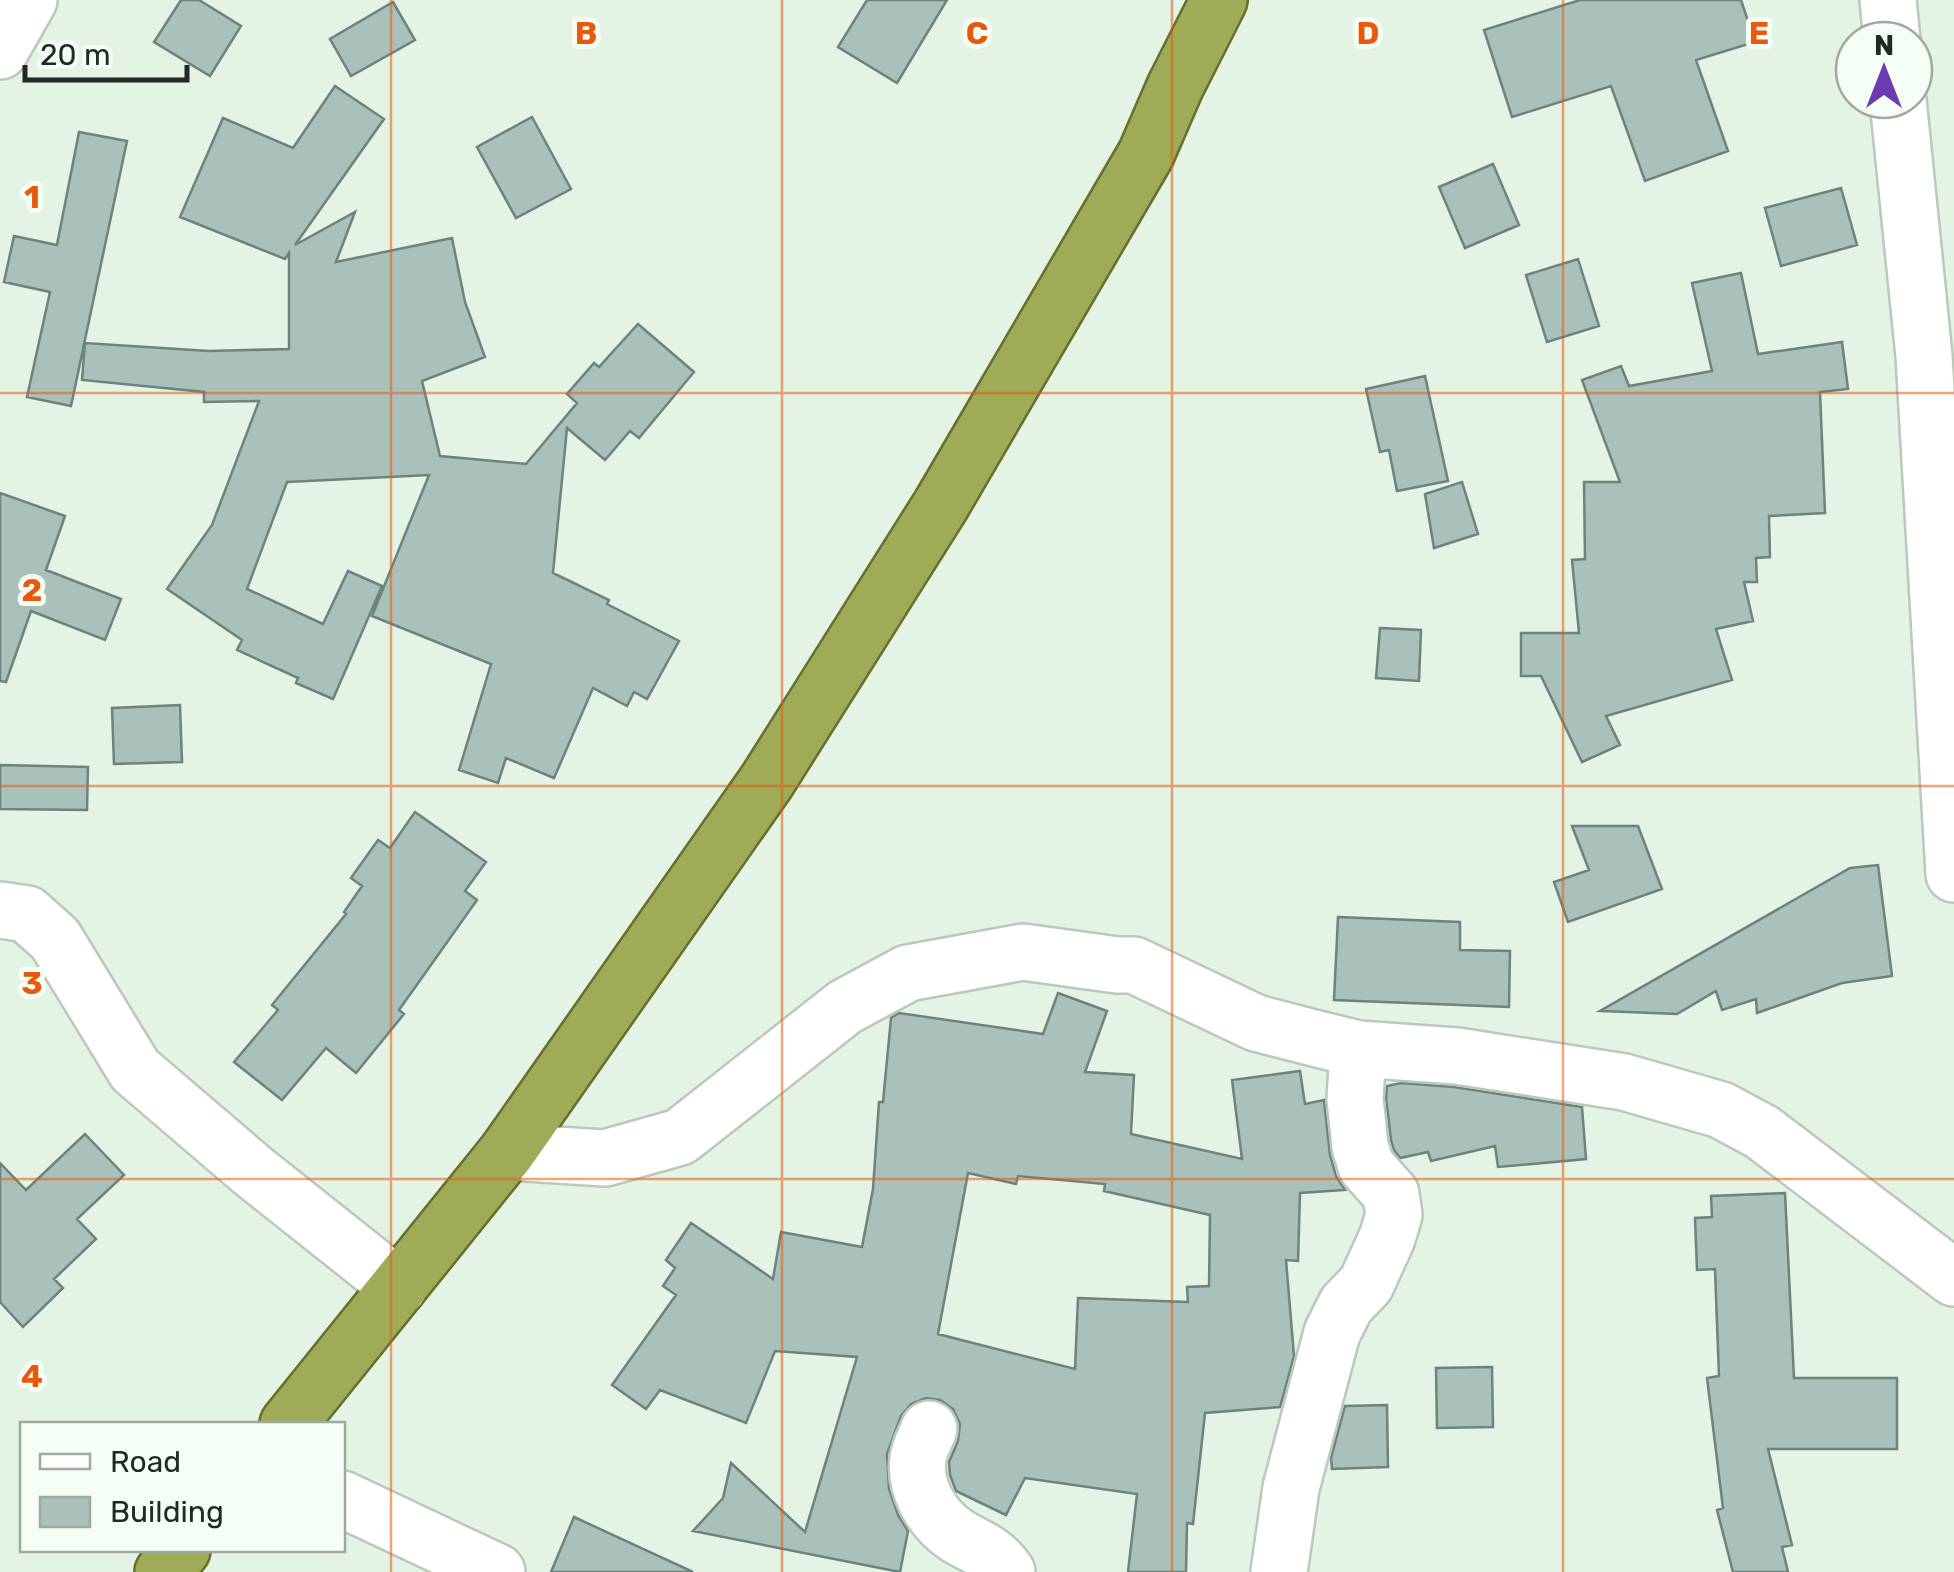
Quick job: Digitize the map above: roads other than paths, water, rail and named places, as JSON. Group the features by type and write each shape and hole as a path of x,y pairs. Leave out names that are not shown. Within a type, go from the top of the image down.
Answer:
{"highway":[{"path":"290,1422 507,1152 767,781 942,505 1146,154 1220,0"},
{"path":"163,1572 180,1552"}],"street":[{"path":"0,52 29,0"},
{"path":"1900,120 1924,356 1954,874"},
{"path":"0,910 27,914 55,939 135,1070 253,1171 400,1287"},
{"path":"507,1152 604,1158 680,1137 844,1007 908,973 1024,952 1134,965 1256,1023 1358,1049 1457,1056 1624,1082 1721,1110 1762,1132 1954,1278"},
{"path":"1279,1572 1291,1488 1332,1333 1346,1305 1366,1284 1394,1215 1391,1194 1366,1166 1360,1146 1355,1099 1358,1049"},
{"path":"929,1429 918,1456 917,1480 930,1510 953,1533 995,1555 1007,1572"},
{"path":"345,1500 497,1572"}]}
